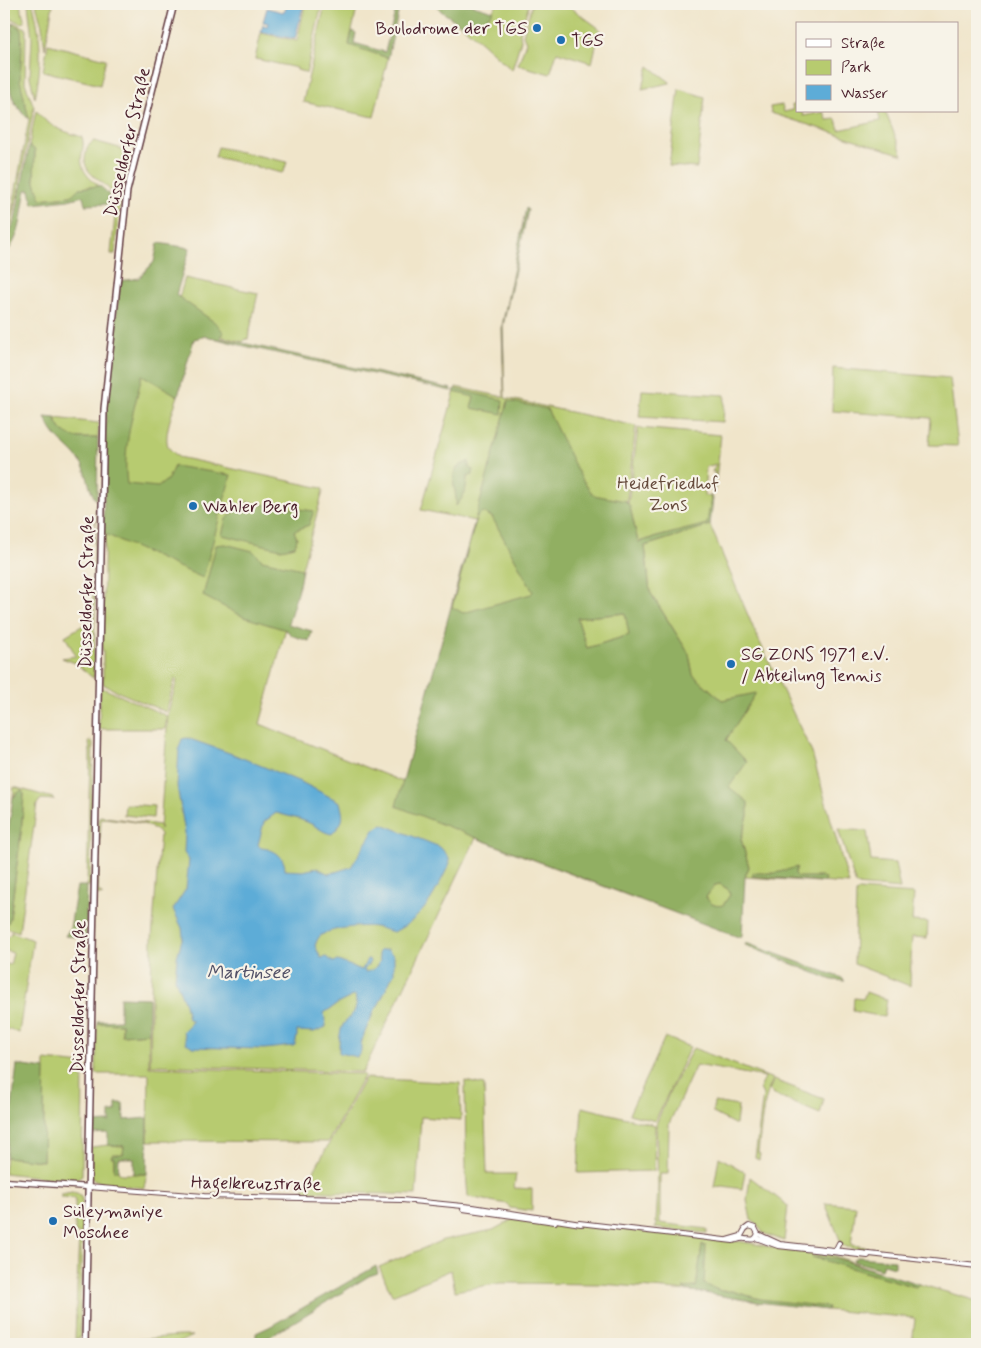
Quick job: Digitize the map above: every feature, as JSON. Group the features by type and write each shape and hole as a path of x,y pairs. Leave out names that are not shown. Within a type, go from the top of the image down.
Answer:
{"main road":[{"name":"Düsseldorfer Straße","path":"84,1344 101,514 106,389 127,191 174,4"},
{"path":"4,1181 88,1188"}],"street":[{"name":"Hagelkreuzstraße","path":"88,1188 204,1196 381,1199 423,1202 581,1224 727,1240 746,1239"},
{"path":"727,1240 736,1238 743,1234 747,1227 752,1226 757,1231 757,1236"},
{"path":"743,1234 746,1239 751,1241 757,1236"},
{"path":"757,1236 780,1244 835,1251"},
{"path":"757,1236 778,1246 821,1252 823,1250 835,1251 977,1266"},
{"path":"835,1251 839,1243"}],"green space":[{"path":"4,4 20,4 25,22 20,23 4,15"},
{"path":"28,4 33,4 40,43 39,74 35,98 30,77 32,38"},
{"path":"36,4 53,4 45,49 42,26"},
{"path":"299,4 322,4 306,74 297,70 297,68 255,59 261,33 297,41 305,5"},
{"path":"325,4 358,4 349,44 388,58 374,117 303,102"},
{"path":"397,4 400,4 388,58 349,45 352,31 356,33 354,43 385,52"},
{"path":"436,4 470,4 493,11 485,20 463,26 441,11"},
{"path":"497,4 529,4 512,70 463,26 485,20"},
{"name":"TGS","path":"532,4 566,4 600,29 592,63 557,52 550,74 518,65 526,42 523,35"},
{"path":"13,22 26,28 25,83 34,107 15,209 12,222 4,240 4,233 11,216 29,119 16,104 11,93 9,67"},
{"path":"13,22 14,25 21,28 20,80 29,119 16,104 11,93 9,58"},
{"path":"48,44 106,59 100,85 43,71"},
{"path":"649,66 670,82 670,83 642,89"},
{"path":"679,89 705,97 697,168 669,166"},
{"path":"796,104 796,112 802,112 803,116 824,112 827,120 836,119 839,130 880,121 878,112 885,112 903,155 771,113 770,107 782,105 784,112 793,110 792,105"},
{"path":"36,110 51,124 82,137 81,159 83,168 88,176 100,186 79,188 71,196 40,199 34,179 35,150 29,146"},
{"path":"94,141 123,149 129,155 121,194 115,254 111,254 115,219 114,199 107,187 87,168 85,161 88,147"},
{"path":"29,146 35,150 34,179 41,199 71,196 79,188 100,186 108,193 111,204 85,205 83,196 68,200 33,204 30,190 26,190 18,232 4,256 4,245 15,220"},
{"path":"218,147 287,162 282,173 215,157"},
{"path":"526,208 528,210 503,326 503,363 502,326"},
{"path":"158,243 190,248 176,295 217,324 224,333 220,338 452,389 451,391 206,336 194,339 178,396 142,375 127,442 127,484 158,487 168,479 174,466 231,475 203,578 103,533 106,410 120,281 139,278 154,262"},
{"path":"185,278 258,293 248,339 243,342 179,326 172,392 178,396 168,430 167,443 169,448 178,457 322,488 323,491 260,724 403,782 475,521 421,510 456,387 504,397 504,362 505,398 636,426 626,507 565,596 632,889 637,899 476,838 363,1072 150,1065 152,939 160,834 155,829 126,821 101,819 98,890 103,895 96,895 98,819 100,816 159,825 160,829 168,713 177,680 175,679 166,712 103,684 102,650 108,409 174,295 176,308"},
{"path":"833,368 950,378 958,446 929,445 931,418 832,411"},
{"path":"455,389 503,400 502,414 471,408 474,397 454,392"},
{"path":"642,390 725,395 723,422 639,417"},
{"path":"508,401 547,409 579,474 593,495 626,501 630,507 638,542 707,524 710,495 713,498 710,525 645,546 650,592 689,654 693,675 722,700 756,693 726,740 747,762 729,787 748,802 748,816 741,839 749,867 745,877 741,938 396,806","holes":["482,512 492,517 533,592 463,613 452,607 477,517","625,613 629,635 587,648 577,618","720,884 729,890 730,895 723,905 713,904 706,897 715,885"]},
{"path":"45,417 55,418 63,431 72,437 98,438 97,499 95,499 80,461 53,432"},
{"path":"55,418 99,423 98,438 72,437 63,431"},
{"name":"Heidefriedhof Zons","path":"638,428 721,435 715,489 713,491 710,490 713,489 715,472 712,472 716,464 706,467 704,495 711,497 708,524 638,542 628,504"},
{"path":"469,461 469,468 473,470 473,475 467,477 464,493 456,506 455,472 460,465"},
{"path":"246,502 314,511 309,525 294,531 297,538 295,546 281,549 222,535 226,519"},
{"path":"96,505 93,678 75,663 62,658 76,656 65,636 92,620"},
{"path":"710,525 755,632 812,753 849,884 745,877 749,867 741,839 748,816 729,787 726,740 755,694 722,700 693,675 689,654 650,592 645,546"},
{"path":"225,544 253,551 262,560 302,569 288,624 312,631 309,641 293,636 286,630 244,617 203,596 216,545"},
{"path":"626,613 630,635 587,648 577,618"},
{"path":"100,687 165,715 167,718 165,729 99,729"},
{"path":"89,740 93,743 90,886 87,886 90,754"},
{"path":"14,787 53,798 54,800 41,799 37,804 19,932 4,927 4,923 8,923 10,918 24,794 16,793 13,798"},
{"path":"20,791 24,794 21,833 10,918 8,923 4,923 4,859 13,798"},
{"path":"125,804 154,806 153,818 124,815"},
{"path":"838,829 867,831 871,861 895,863 900,889 856,885"},
{"path":"797,867 795,873 797,877 822,877 825,878 825,882 752,876 753,873 776,873"},
{"path":"720,884 729,890 730,895 723,906 713,905 706,897 715,885"},
{"path":"77,886 87,886 86,938 65,936 70,928"},
{"path":"859,890 914,894 912,921 928,922 927,938 912,937 910,986 854,964 856,893"},
{"path":"11,932 33,940 19,1033 4,1028 4,963 10,965 13,953 4,950 4,938 10,935"},
{"path":"746,943 842,978 845,981 832,980 745,945"},
{"path":"866,992 887,1000 884,1017 853,1011 854,998 863,999"},
{"path":"120,997 149,998 149,1033 122,1035 122,1024 97,1023 97,1021 120,1020"},
{"path":"97,1023 122,1024 122,1035 149,1033 149,1067 363,1074 364,1076 328,1142 148,1141 149,1074 96,1074"},
{"path":"665,1037 690,1047 655,1121 629,1114"},
{"path":"693,1048 773,1079 766,1097 762,1116 759,1160 755,1158 763,1095 760,1089 765,1077 696,1065 669,1124 668,1174 660,1174 660,1223 707,1229 707,1233 655,1228 658,1223 656,1223 658,1186 656,1124 670,1091"},
{"path":"45,1060 83,1064 82,1175 75,1181 4,1173 6,1157 43,1161"},
{"path":"17,1065 45,1069 43,1161 6,1157"},
{"path":"365,1078 460,1083 461,1120 421,1117 416,1195 303,1191"},
{"path":"774,1080 824,1099 820,1114 772,1094 769,1090"},
{"path":"465,1081 484,1085 487,1174 516,1174 514,1188 532,1189 532,1211 510,1208 507,1204 468,1197"},
{"path":"714,1102 738,1106 736,1125 713,1113"},
{"path":"116,1103 123,1103 124,1120 148,1118 147,1174 134,1174 134,1158 119,1158 118,1171 114,1171 114,1157 111,1157 112,1154 123,1154 124,1146 108,1145 108,1133 92,1134 92,1123 110,1122 110,1112 116,1112"},
{"path":"582,1107 655,1125 654,1171 578,1173"},
{"path":"124,1146 124,1154 114,1157 114,1170 122,1174 147,1174 144,1188 102,1183 91,1178 91,1147"},
{"path":"719,1157 745,1172 742,1189 723,1186 714,1187"},
{"path":"750,1177 788,1206 784,1241 763,1233 758,1225 751,1220 747,1200"},
{"path":"72,1192 80,1195 82,1202 80,1338 75,1339 79,1233 75,1233 75,1198 61,1197 61,1194"},
{"path":"825,1203 856,1206 851,1245 867,1247 866,1251 842,1245"},
{"path":"515,1218 744,1242 830,1254 917,1286 919,1284 977,1301 977,1344 912,1344 914,1318 827,1310 727,1294 601,1284 501,1283 455,1291 451,1270 392,1295 379,1267 443,1240 493,1230"},
{"path":"702,1245 706,1246 704,1284 721,1291 732,1291 760,1299 828,1307 827,1310 758,1302 686,1290 683,1288 696,1287"},
{"path":"812,1257 835,1258 919,1284 916,1287"},
{"path":"858,1257 895,1260 895,1267 883,1264 881,1269 853,1261"},
{"path":"376,1266 378,1273 369,1276 258,1344 250,1344 256,1340 256,1333"},
{"path":"193,1336 176,1344 107,1344 107,1342"}],"water":[{"path":"287,4 303,7 295,39 261,32 263,25 267,26 268,23 263,22 267,8 283,12"},
{"name":"Martinsee","path":"187,738 235,755 303,783 340,802 342,819 332,834 304,821 276,813 264,822 258,845 261,848 278,854 285,865 285,870 303,871 317,868 329,874 351,867 374,830 382,824 440,847 448,856 450,863 435,893 420,913 407,924 394,932 370,926 339,929 325,933 316,942 315,946 321,958 326,957 333,962 338,961 362,970 367,959 369,959 370,962 364,970 365,972 374,969 380,961 378,953 381,950 388,950 394,956 394,973 374,1011 361,1043 361,1052 357,1057 339,1053 339,1039 343,1025 355,1010 355,995 324,1013 326,1027 314,1032 297,1031 295,1045 293,1046 264,1049 222,1048 193,1047 186,1043 183,1031 191,1023 191,1020 188,1019 185,1004 175,979 177,957 183,936 182,928 173,909 186,889 189,860 184,853 185,833 177,786 179,748 182,739"}],"place":[{"name":"Boulodrome der TGS","path":"537,28"},
{"name":"TGS","path":"561,40"},
{"name":"Wahler Berg","path":"193,506"},
{"name":"SG ZONS 1971 e.V. / Abteilung Tennis","path":"731,664"},
{"name":"Süleymaniye Moschee","path":"53,1221"}]}
